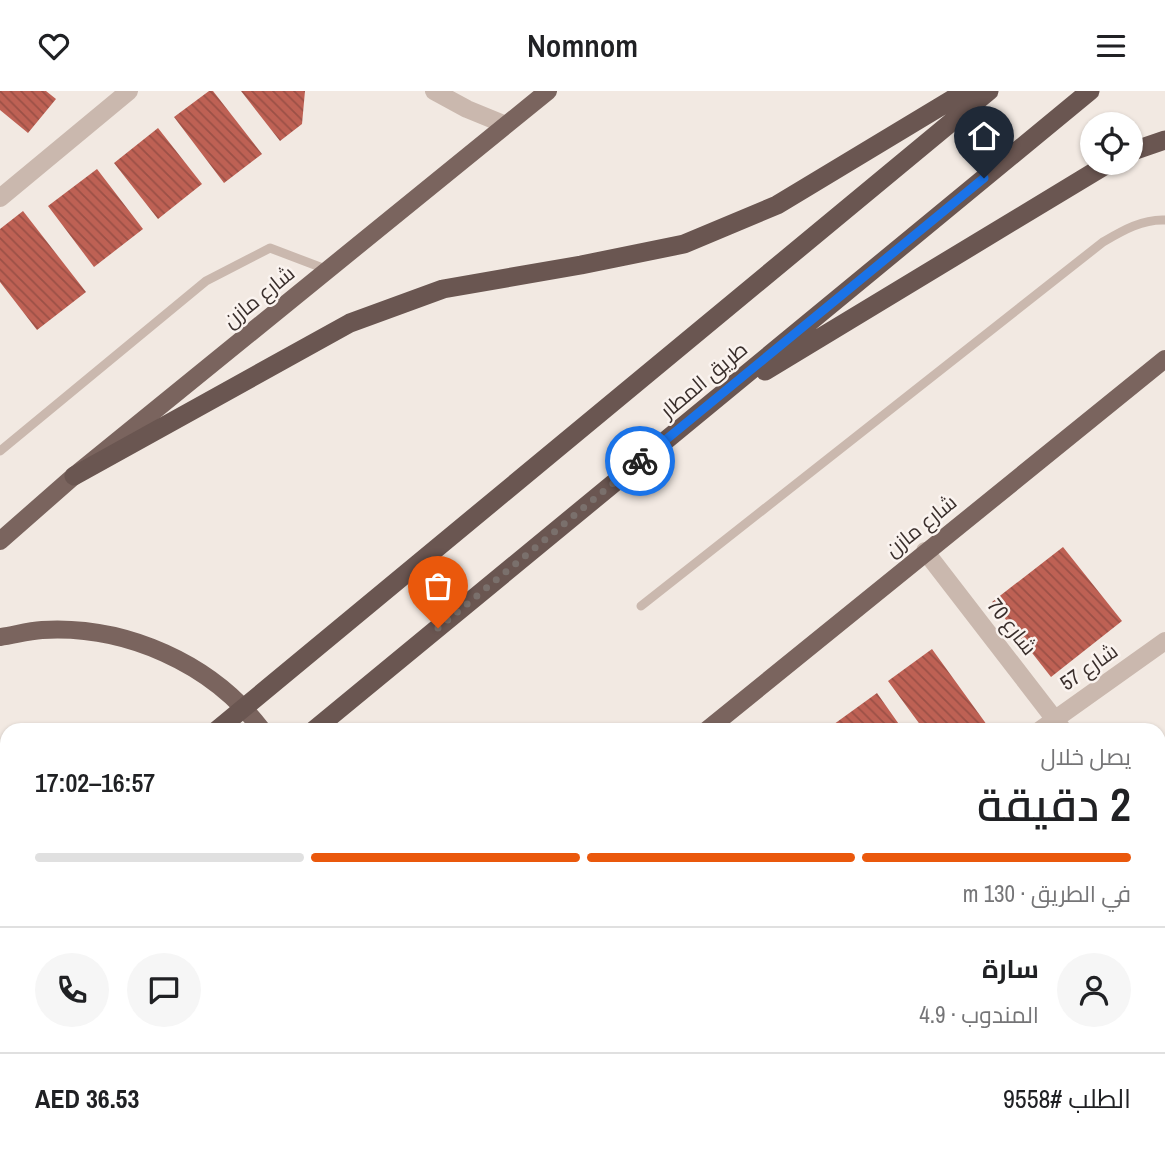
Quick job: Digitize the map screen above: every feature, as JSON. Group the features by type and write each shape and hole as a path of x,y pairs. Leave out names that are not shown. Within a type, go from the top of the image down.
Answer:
{"highway":[{"path":"74,476 350,323 443,289 684,244 777,205 966,91"},
{"name":"طريق المطار","path":"225,723 989,91"},
{"name":"طريق المطار","path":"323,723 1090,91"},
{"path":"1143,148 1165,140"},
{"path":"708,406 1089,175"}],"main road":[{"name":"شارع مازن","path":"0,541 74,476 548,91"},
{"name":"شارع مازن","path":"716,723 925,551 1165,359"},
{"path":"0,637 54,631 89,632 134,641 177,658 216,683 257,723"}],"street":[{"path":"0,198 129,91"},
{"path":"434,91 467,109 506,125"},
{"name":"شارع 70","path":"925,551 1050,723"},
{"name":"شارع 57","path":"1056,723 1165,642"}],"lane":[{"path":"641,606 1103,243 1128,227 1165,220"},
{"path":"0,451 206,281 270,248 328,270"}],"building":[{"path":"0,91 46,91 56,99 28,133 0,110"},
{"path":"209,91 213,91 262,154 224,183 174,117"},
{"path":"241,91 305,91 302,124 280,141"},
{"path":"158,128 202,184 158,219 114,163"},
{"path":"97,169 143,229 94,267 48,206"},
{"path":"23,211 86,292 37,330 0,282 0,229"},
{"path":"1063,547 1122,621 1051,677 992,602"},
{"path":"932,649 986,723 919,723 888,681"},
{"path":"877,693 898,723 836,723"}],"way so far":[{"path":"438,628 640,461"}],"route":[{"path":"640,461 984,178"}]}
